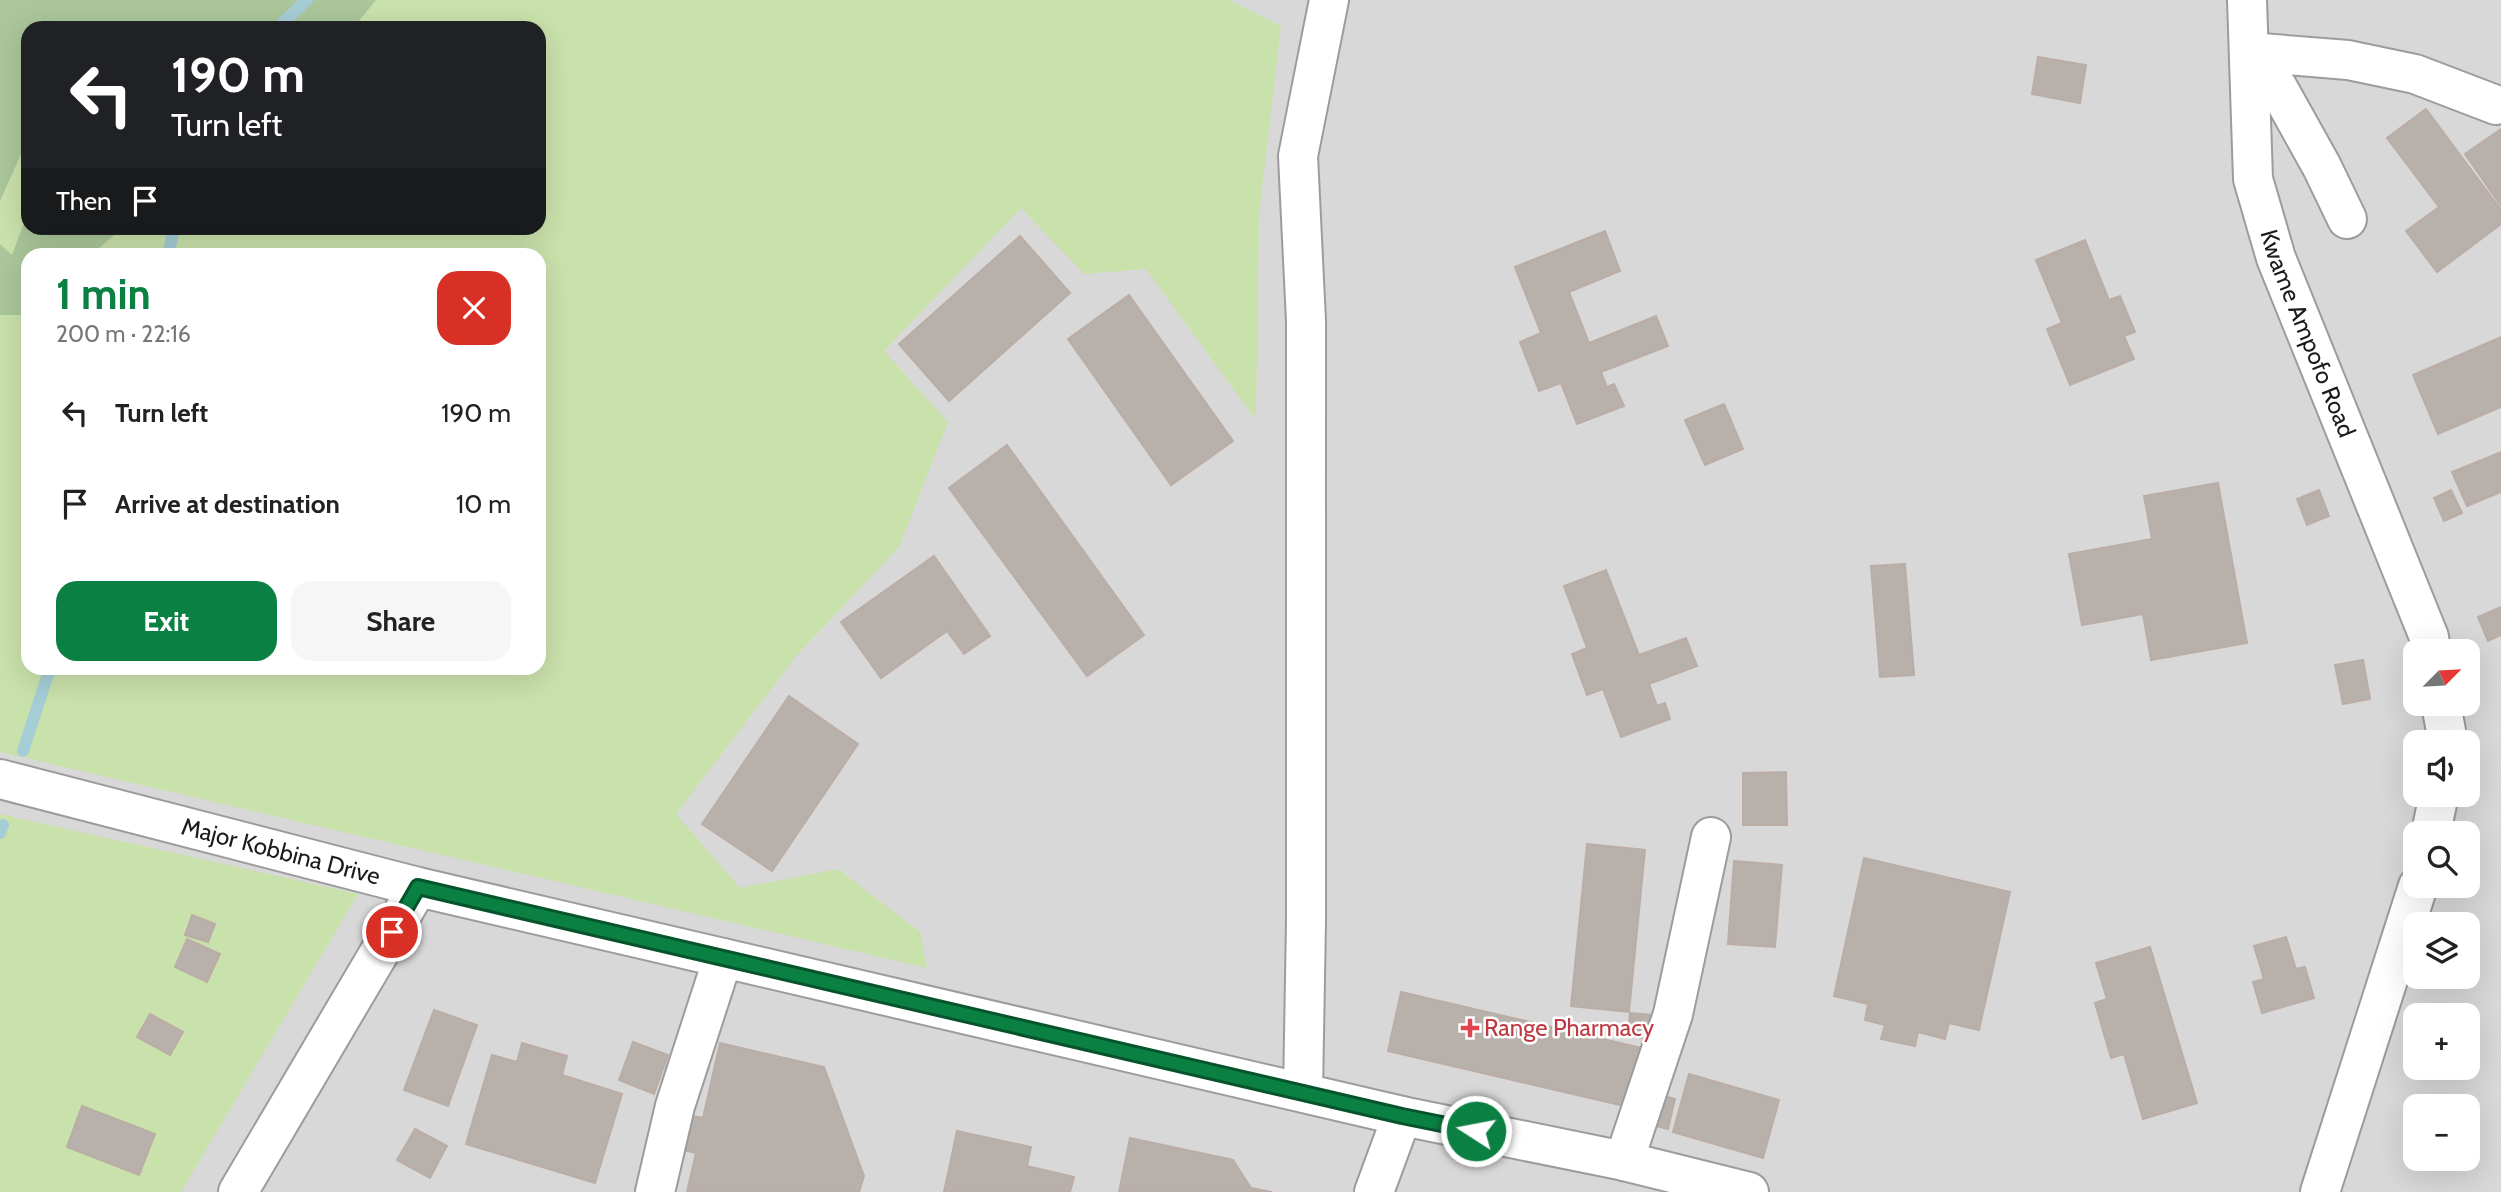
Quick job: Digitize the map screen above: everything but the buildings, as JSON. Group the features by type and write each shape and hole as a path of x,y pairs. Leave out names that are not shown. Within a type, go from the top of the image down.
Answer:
{"street":[{"path":"1303,1093 1306,921 1306,321 1298,156 1329,0"},
{"name":"Kwame Ampofo Road","path":"2247,0 2253,179 2276,258 2428,639"},
{"path":"2249,52 2348,60 2415,74 2496,105"},
{"path":"2249,52 2278,88 2322,167 2347,219"},
{"name":"Major Kobbina Drive","path":"0,779 418,887 1402,1116 1624,1161 1749,1192"},
{"path":"1624,1161 1673,1014 1711,837"},
{"path":"238,1192 418,887"},
{"path":"2320,1192 2414,898"},
{"path":"655,1192 675,1106 723,958"},
{"path":"1374,1192 1402,1116"}],"shaded area":[{"path":"0,0 2501,0 2501,1192 0,1192"}],"green space":[{"path":"0,0 376,0 359,21 21,21 21,154 0,201"},
{"path":"376,0 1229,0 1281,26 1259,215 1256,420 1146,269 1084,274 1021,208 884,351 948,422 899,547 797,655 676,814 740,888 838,869 920,932 927,968 0,752 0,315 21,315 21,675 546,675 546,248 99,248 113,235 546,235 546,21 359,21"},
{"path":"21,154 21,231 12,256 0,244 0,201"},
{"path":"21,231 21,235 114,235 99,248 21,248 21,315 0,315 0,244 12,255"},
{"path":"0,814 358,894 181,1192 0,1192"}],"waterway":[{"path":"284,21 307,0"},
{"path":"170,248 172,235"},
{"path":"23,751 48,675"},
{"path":"0,833 3,825"}],"place":[{"name":"Range Pharmacy","path":"1470,1028"}],"route":[{"path":"392,932 418,887 1476,1131"}]}
